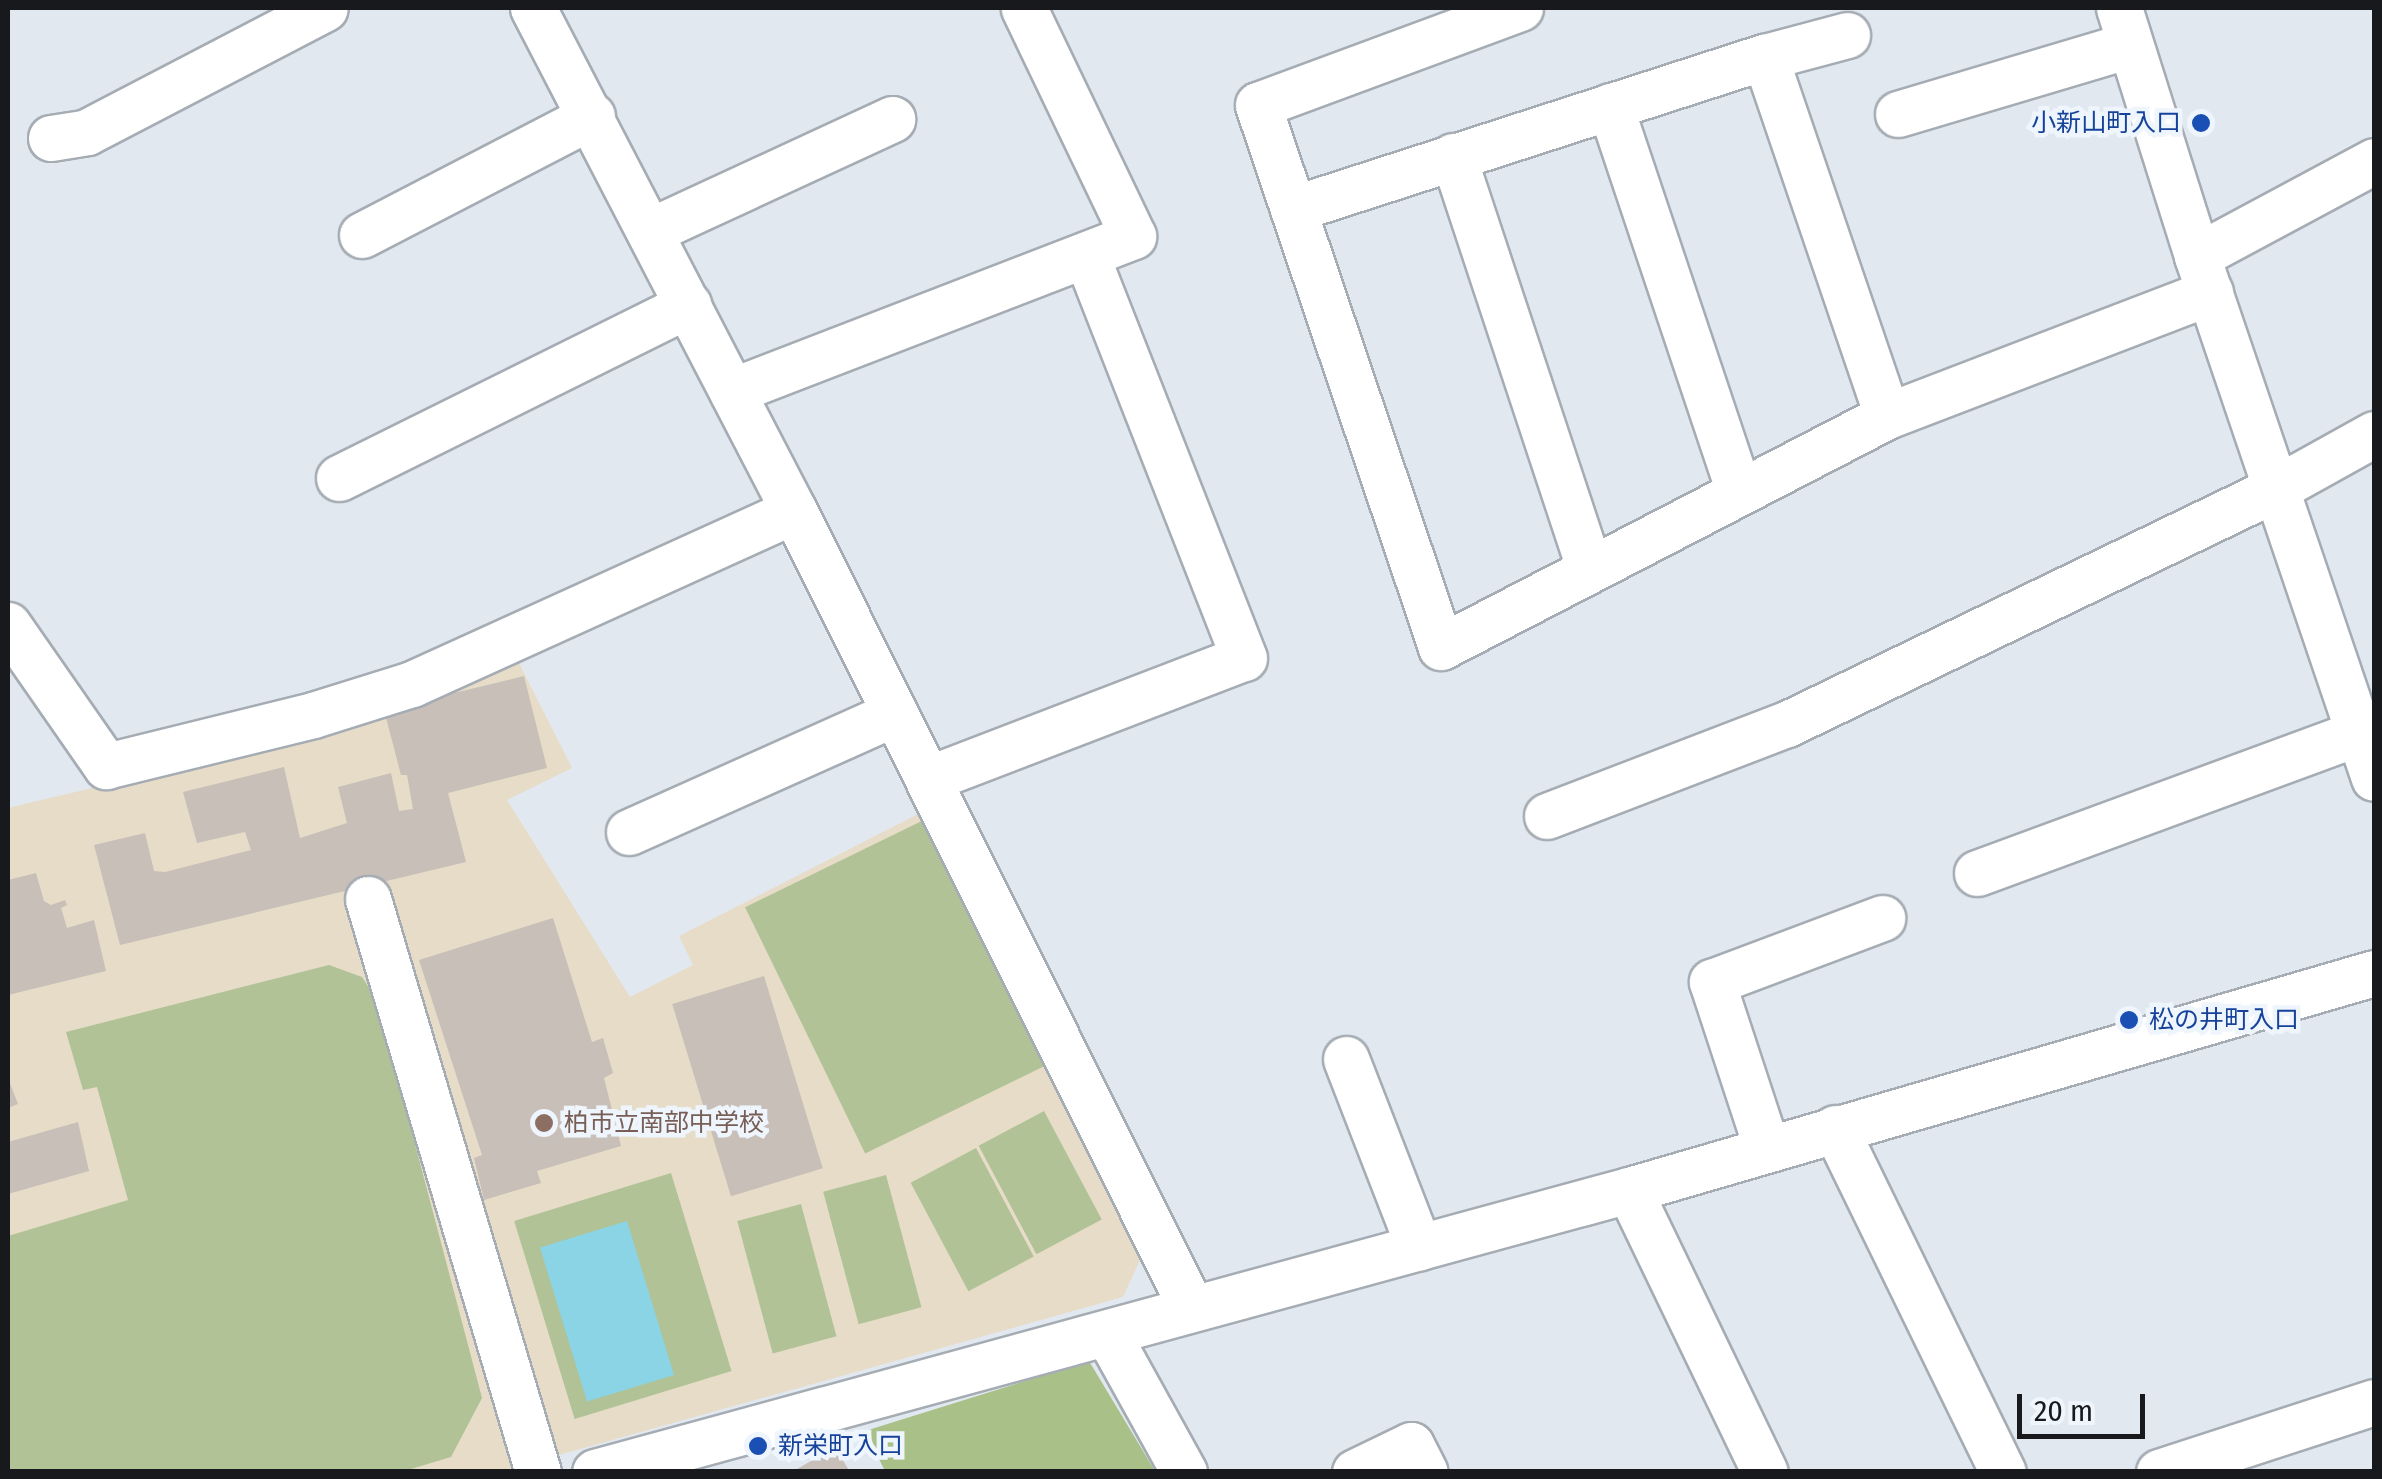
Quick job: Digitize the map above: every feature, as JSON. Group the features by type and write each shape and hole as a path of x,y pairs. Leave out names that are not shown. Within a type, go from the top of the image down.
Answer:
{"street":[{"path":"51,138 87,132 324,8"},
{"path":"534,8 794,511 1192,1306"},
{"path":"732,391 1133,236 1024,8"},
{"path":"1520,8 1258,104 1441,647 1887,416 2203,274 2374,161"},
{"path":"1898,114 2124,26 2203,274 2278,488 2360,677 2360,732 2374,778"},
{"path":"1292,209 1765,57 1847,35"},
{"path":"1765,57 1887,416"},
{"path":"1610,106 1738,490"},
{"path":"362,234 592,116"},
{"path":"650,231 892,119"},
{"path":"1453,156 1589,568"},
{"path":"928,779 1244,658 1086,255"},
{"path":"339,478 688,305"},
{"path":"1547,816 1787,724 2278,488 2374,434"},
{"path":"8,624 106,766 314,714 412,684 794,511"},
{"path":"629,832 895,714"},
{"path":"1977,873 2360,732"},
{"path":"368,900 538,1472"},
{"path":"1766,1146 1712,982 1882,918"},
{"path":"596,1472 1107,1333 1192,1306 1629,1190 1766,1146 2374,973"},
{"path":"1346,1059 1420,1247"},
{"path":"1835,1128 2003,1472"},
{"path":"1629,1190 1765,1472"},
{"path":"1107,1333 1184,1472"},
{"path":"2159,1472 2219,1463 2374,1402"},
{"path":"1355,1472 1412,1445 1426,1472"}],"shaded area":[{"name":"柏市立南部中学校","path":"514,653 572,768 507,800 630,997 693,965 679,936 924,811 1145,1249 1123,1297 502,1471 8,1471 8,808 323,733"}],"green space":[{"path":"932,816 1052,1062 865,1153 745,907"},
{"path":"329,965 362,977 377,1000 482,1398 451,1457 401,1472 8,1472 8,1236 128,1200 97,1087 83,1090 66,1032"},
{"path":"1044,1111 1102,1220 1036,1254 979,1146"},
{"path":"976,1148 1034,1257 968,1291 911,1183"},
{"path":"671,1173 732,1371 575,1419 514,1221"},
{"path":"886,1175 921,1307 859,1324 823,1192"},
{"path":"801,1204 836,1336 773,1353 737,1221"},
{"path":"1089,1361 1155,1471 885,1471 865,1431"}],"water":[{"path":"627,1221 674,1375 587,1402 540,1248"}],"building":[{"path":"524,676 547,768 448,793 466,862 120,945 94,845 145,833 154,871 165,872 251,850 245,832 197,843 183,792 284,767 300,838 347,823 338,787 391,773 399,811 413,809 407,775 401,775 384,710"},
{"path":"36,873 44,901 51,905 65,900 67,905 61,908 67,928 94,920 106,971 8,995 8,880"},
{"path":"553,918 592,1042 603,1038 613,1073 604,1078 621,1146 537,1171 541,1183 484,1200 474,1158 482,1155 419,960"},
{"path":"764,976 823,1168 731,1196 672,1004"},
{"path":"8,1078 18,1104 8,1108"},
{"path":"78,1122 89,1171 8,1194 8,1142"},
{"path":"835,1447 850,1472 792,1472"}],"place":[{"name":"小新山町入口","path":"2201,123"},
{"name":"松の井町入口","path":"2129,1020"},
{"name":"柏市立南部中学校","path":"544,1123"},
{"name":"新栄町入口","path":"758,1446"}]}
